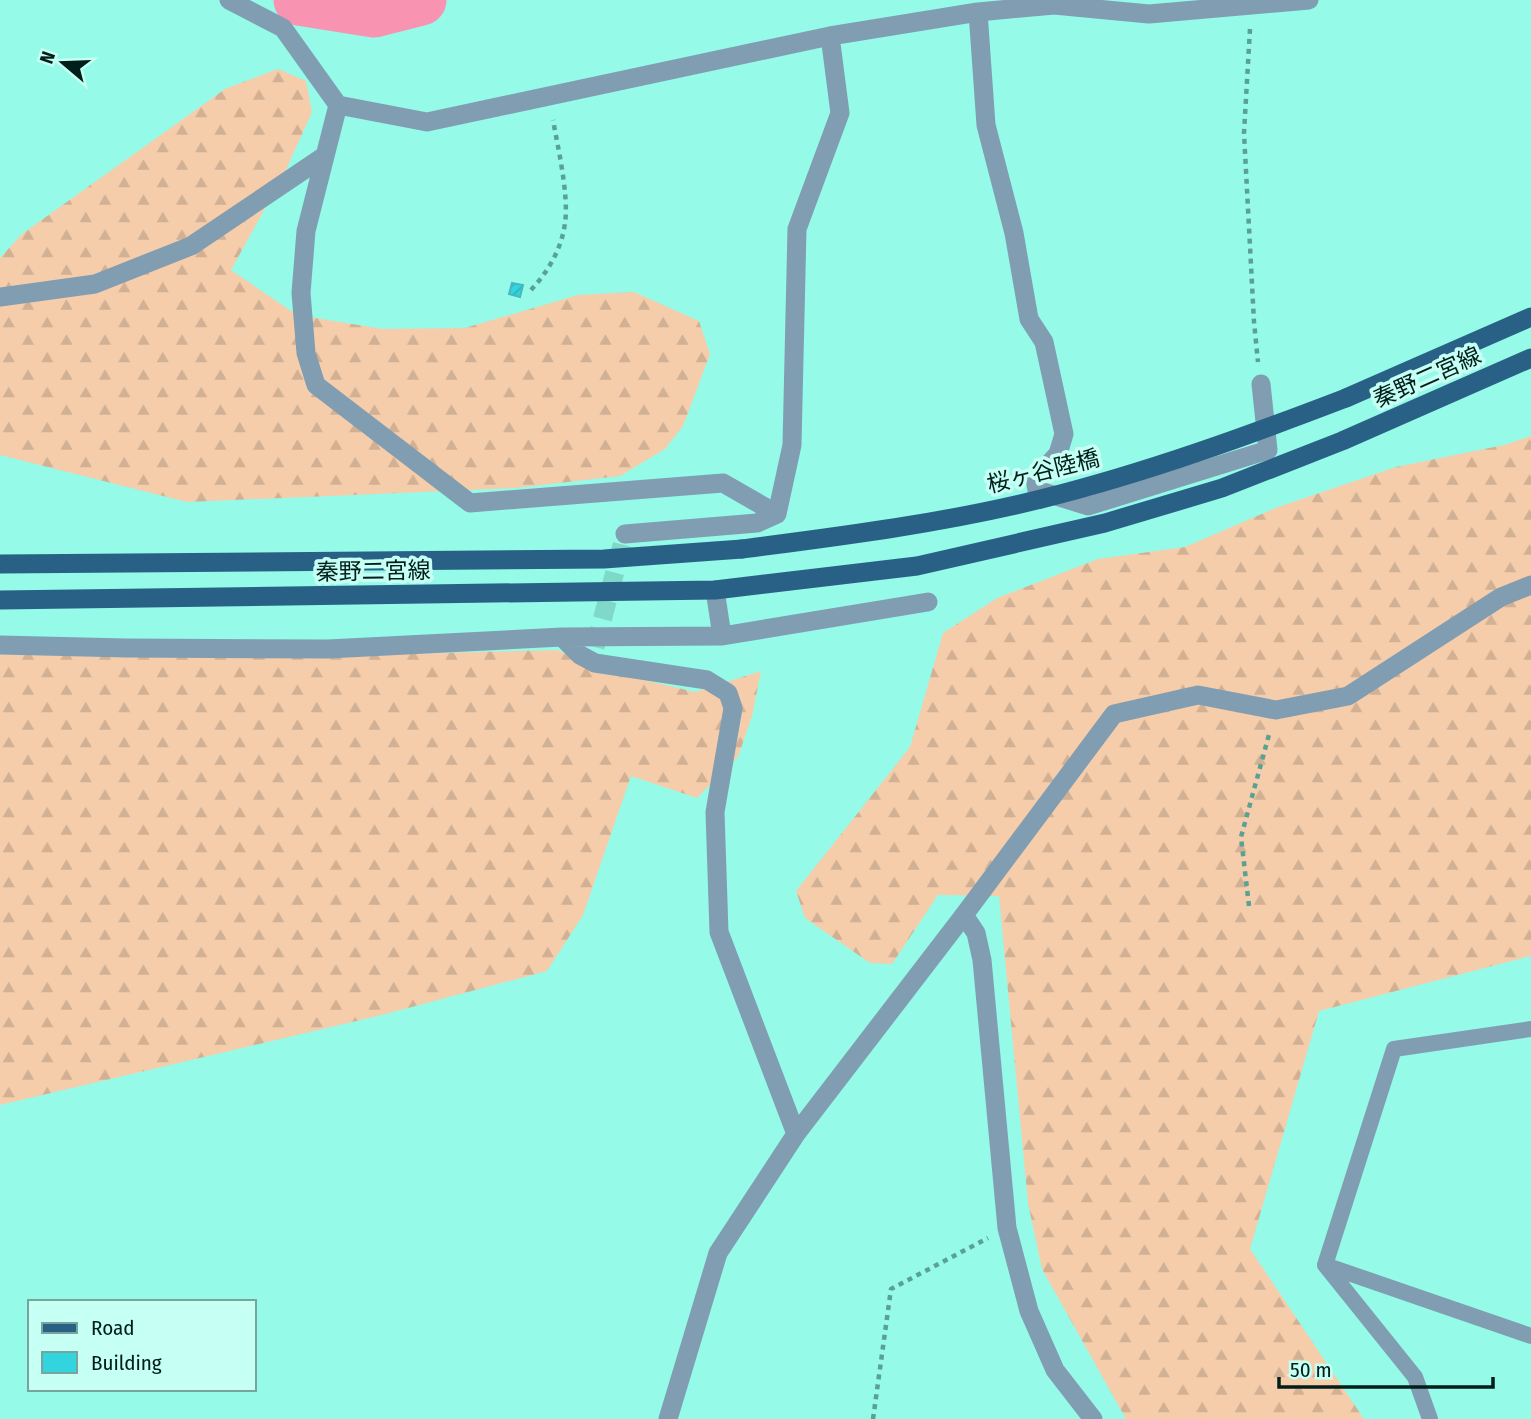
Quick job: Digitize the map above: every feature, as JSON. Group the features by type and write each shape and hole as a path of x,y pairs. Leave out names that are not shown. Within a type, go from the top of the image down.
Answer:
{"main road":[{"name":"秦野二宮線","path":"1346,398 1531,317"},
{"name":"秦野二宮線","path":"0,600 715,590 917,566 1105,523 1222,488 1342,441 1531,358"},
{"name":"桜ヶ谷陸橋","path":"742,548 884,530 1044,498 1214,448 1346,398"},
{"name":"秦野二宮線","path":"0,564 604,559 742,548"}],"street":[{"path":"229,0 283,28 338,105 427,122 830,36 978,12 1054,5 1149,14 1309,0"},
{"path":"978,12 986,125 1014,233 1029,319 1044,342 1064,434 1058,454 1035,479 1037,490 1088,506 1268,450 1261,384"},
{"path":"777,514 792,445 797,229 840,113 830,36"},
{"path":"338,105 306,231 301,293 306,353 316,385 470,503 723,483 777,514"},
{"path":"0,297 95,284 191,246 323,157"},
{"path":"625,534 757,523 777,514"},
{"path":"668,1419 718,1253 796,1134 1114,714 1198,695 1276,710 1348,696 1502,597 1531,585"},
{"path":"715,590 722,636"},
{"path":"0,645 328,649 562,637 722,636 928,602"},
{"path":"562,637 580,654 595,663 707,680 728,693 733,708 715,812 719,932 796,1134"},
{"path":"964,915 976,933 982,960 1007,1228 1028,1311 1055,1370 1093,1419"}],"lane":[{"path":"1325,1265 1394,1049 1531,1029"},
{"path":"1325,1265 1531,1336"},
{"path":"1325,1265 1415,1377 1430,1419"}],"path":[{"path":"1252,5 1244,133 1257,353"},
{"path":"531,290 547,274 565,223 563,179 549,96"},
{"path":"1249,906 1241,837 1270,733"},
{"path":"873,1419 891,1289 1007,1228"}],"green space":[{"path":"278,69 306,81 312,112 285,172 231,270 297,315 383,329 465,328 578,295 634,292 699,321 710,354 683,426 665,449 620,476 515,488 187,502 0,455 0,258 22,234 225,89"},
{"path":"1531,436 1531,956 1319,1011 1250,1249 1364,1419 1126,1419 1042,1269 1028,1203 999,896 938,895 892,964 870,963 805,918 796,891 910,747 943,633 997,598 1098,559 1185,547 1278,507 1396,467 1504,445"},
{"path":"557,650 598,669 695,692 761,671 752,716 738,757 697,798 631,776 583,915 547,971 382,1015 0,1105 0,654 403,654"}],"building":[{"path":"512,283 523,285 520,297 509,294"}],"waterway":[{"path":"299,0 374,12 421,0"}],"tunnel":[{"path":"595,647 625,534"}]}
